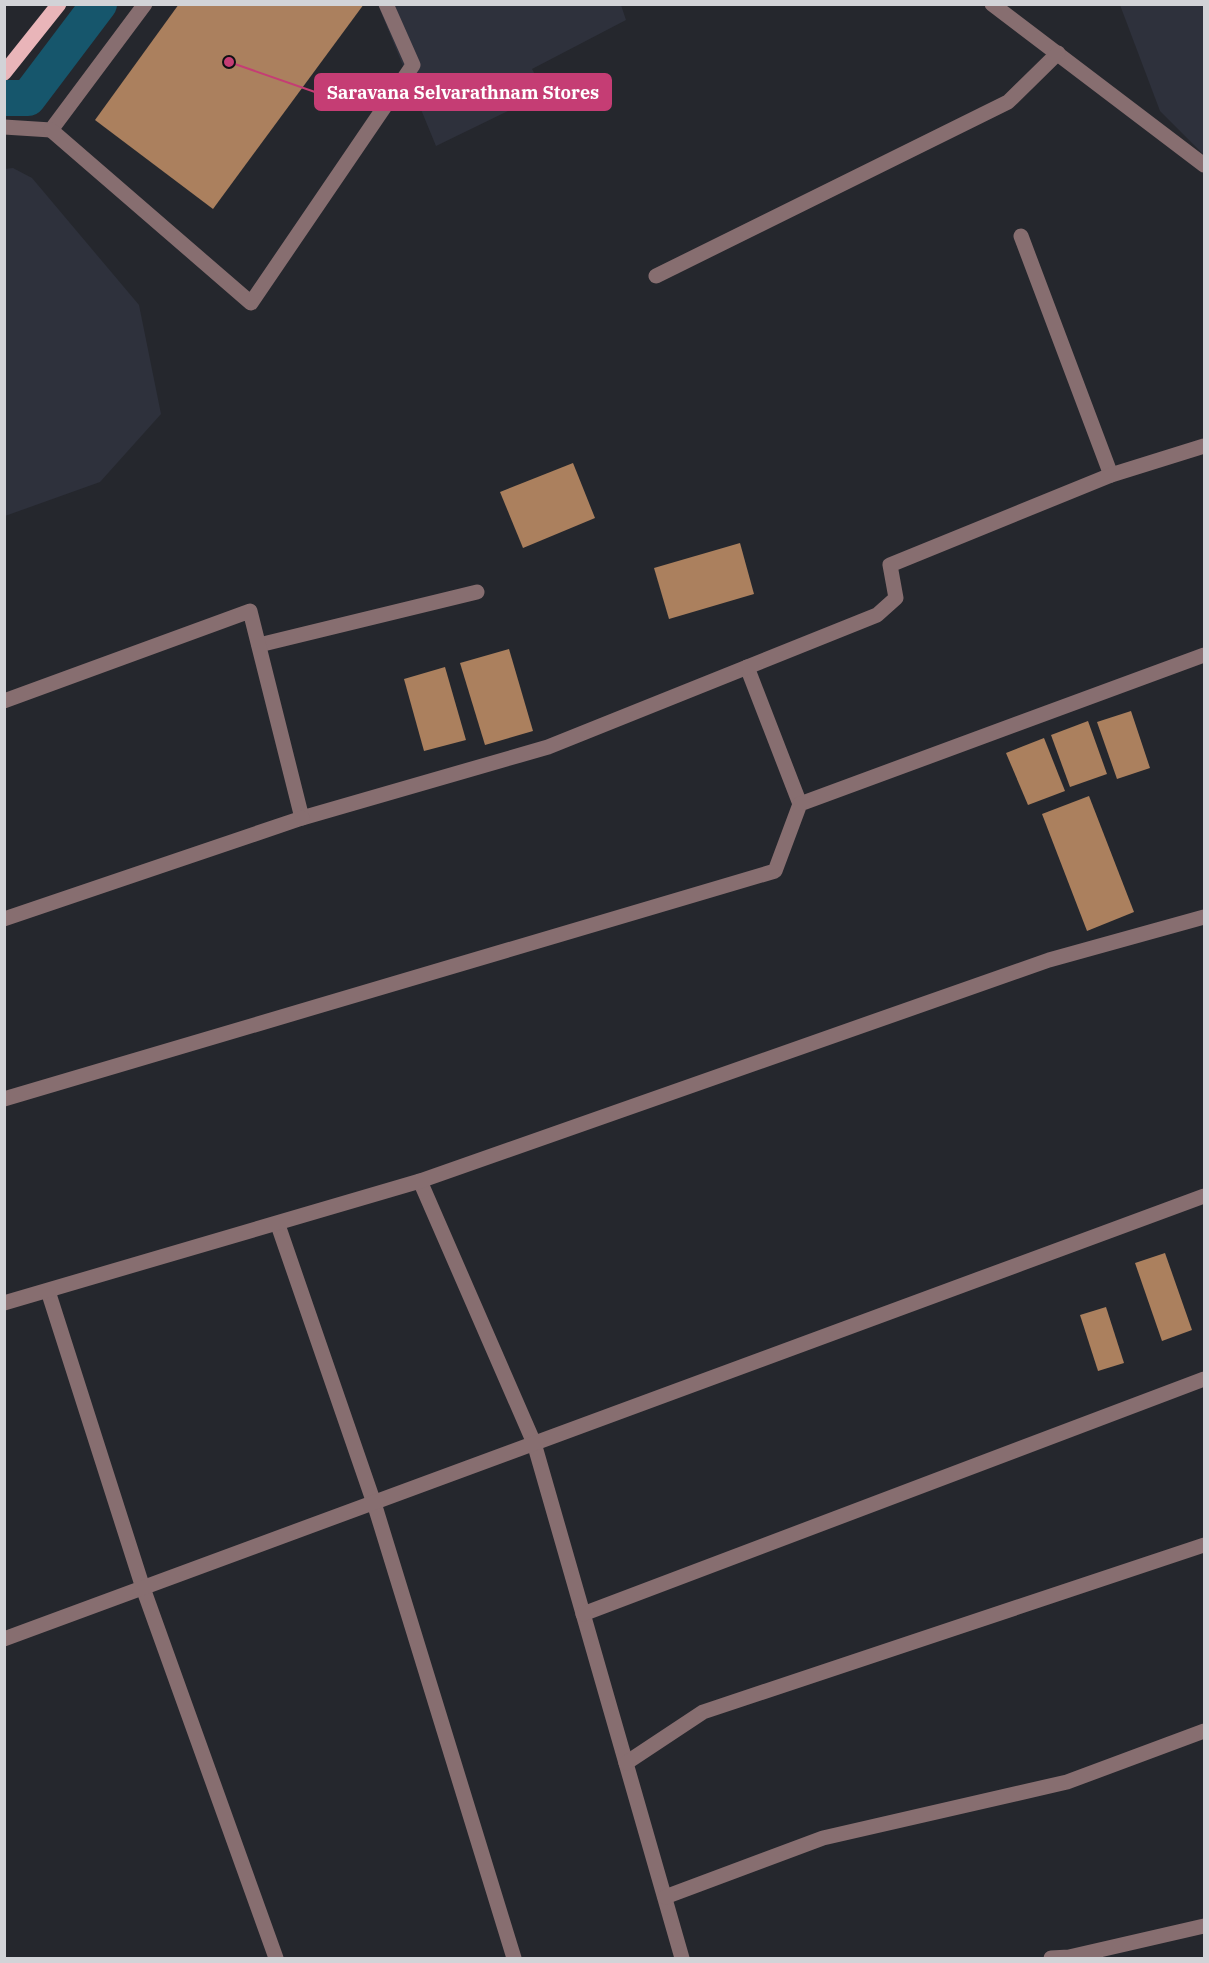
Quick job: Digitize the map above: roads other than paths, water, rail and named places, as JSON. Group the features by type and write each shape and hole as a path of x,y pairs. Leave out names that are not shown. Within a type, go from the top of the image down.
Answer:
{"main road":[{"path":"4,73 59,4"}],"street":[{"path":"51,130 145,4"},
{"path":"4,127 51,130 251,303 413,65 386,4"},
{"path":"992,4 1204,165"},
{"path":"656,276 1008,102 1058,53"},
{"path":"1021,236 1111,475"},
{"path":"4,919 302,818 548,747 877,615 896,598 891,565 1111,475 1204,446"},
{"path":"259,645 477,592"},
{"path":"4,700 250,611 302,818"},
{"path":"800,804 1204,655"},
{"path":"4,1099 775,871 800,804 747,667"},
{"path":"4,1303 278,1225 420,1181 1049,960 1204,917"},
{"path":"420,1181 534,1443 682,1959"},
{"path":"4,1639 1204,1196"},
{"path":"278,1225 374,1503 514,1959"},
{"path":"48,1291 143,1588 276,1959"},
{"path":"583,1614 1204,1379"},
{"path":"626,1763 703,1712 1204,1545"},
{"path":"665,1898 823,1838 1066,1782 1204,1731"},
{"path":"1051,1959 1069,1957 1204,1926"}],"waterway":[{"path":"4,98 28,98 99,4"}],"place":[{"name":"Saravana Selvarathnam Stores","path":"229,62"}]}
